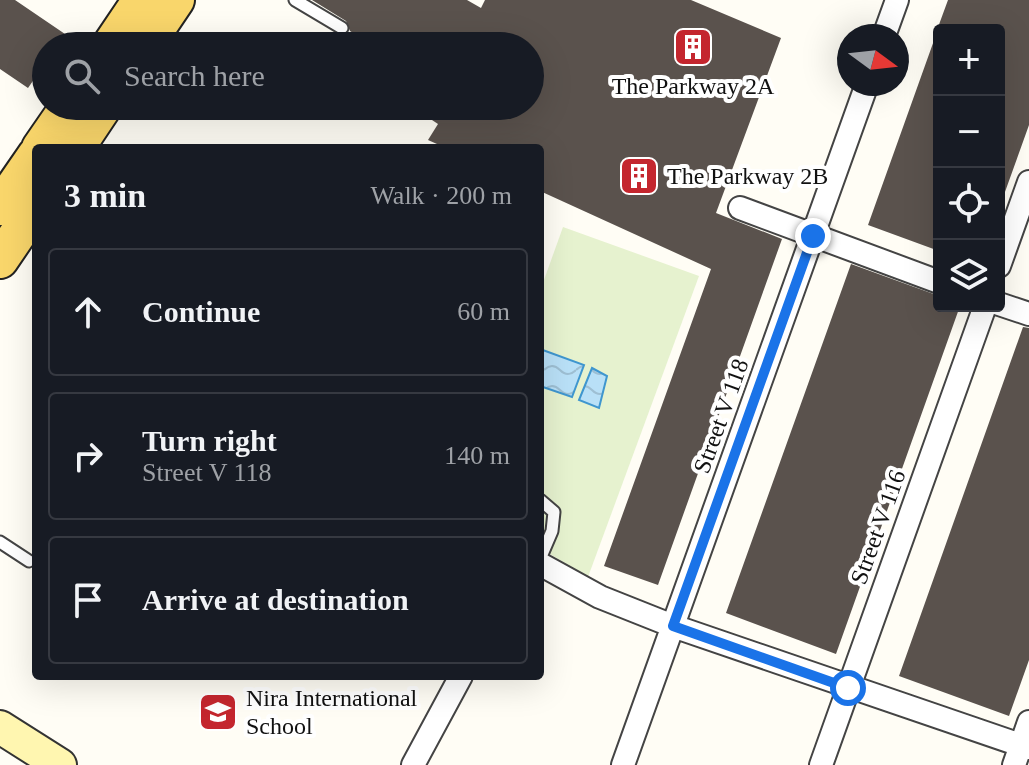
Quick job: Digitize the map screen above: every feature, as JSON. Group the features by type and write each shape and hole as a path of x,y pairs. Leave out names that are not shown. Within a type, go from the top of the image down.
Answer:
{"main road":[{"path":"119,32 141,0"},
{"path":"154,32 176,0"},
{"path":"43,144 59,120"},
{"path":"79,144 95,120"},
{"path":"0,260 23,206 32,171"}],"street":[{"path":"888,24 897,0"},
{"name":"Street V 118","path":"623,765 863,96"},
{"path":"1005,249 1029,182"},
{"path":"740,208 933,280"},
{"path":"1005,306 1029,314"},
{"name":"Street V 116","path":"821,765 983,312"},
{"path":"544,563 600,597 1021,753 1029,722"},
{"path":"413,765 459,680"},
{"path":"0,727 60,765"}],"lane":[{"path":"295,0 342,28"},
{"path":"544,503 554,512 552,531 544,551"},
{"path":"0,542 29,561"}],"green space":[{"path":"563,227 699,276 588,577 544,550 544,280"}],"water":[{"path":"544,350 584,365 572,397 544,387"},
{"path":"592,368 607,376 599,408 579,400"}],"building":[{"path":"0,0 15,0 62,32 32,32 32,82 28,88 0,69"},
{"path":"312,0 467,0 481,8 485,0 691,0 781,38 716,213 782,239 658,585 604,566 711,269 544,193 544,144 437,144 428,140 438,124 432,120 544,120 544,32 352,32 346,21"},
{"path":"948,0 1029,0 1029,125 1005,192 1005,24 939,24"},
{"path":"933,43 933,249 868,225"},
{"path":"851,264 933,294 933,312 958,312 836,654 726,613"},
{"path":"1023,327 1029,328 1029,660 1009,716 899,676"}],"place":[{"name":"The Parkway 2A","path":"693,47"},
{"name":"The Parkway 2B","path":"639,176"},
{"name":"Nira International School","path":"218,712"}],"route":[{"path":"813,236 673,626 848,688"}]}
